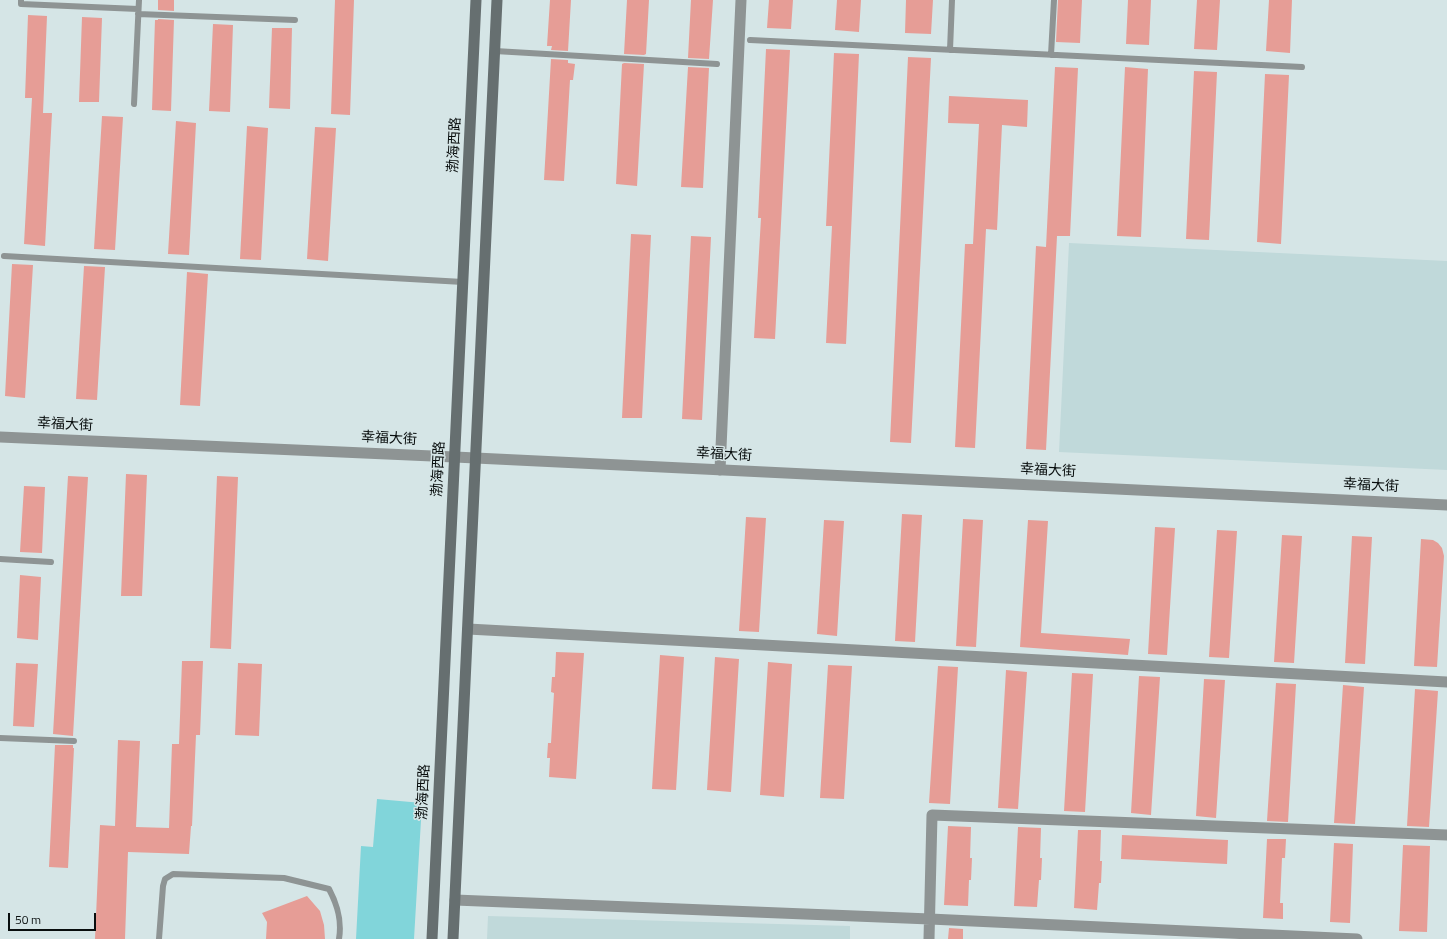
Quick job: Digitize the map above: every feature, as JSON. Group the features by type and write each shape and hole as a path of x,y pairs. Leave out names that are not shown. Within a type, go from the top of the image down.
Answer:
{"main road":[{"name":"渤海西路","path":"432,939 476,0"},
{"path":"453,939 497,0"}],"street":[{"path":"720,470 741,0"},
{"name":"幸福大街","path":"0,437 455,457 1447,505"},
{"path":"468,629 1447,682"},
{"path":"929,939 932,815 1447,835"},
{"path":"455,900 930,919 1357,939"}],"lane":[{"path":"21,0 21,4 61,3 138,11 295,20"},
{"path":"134,104 138,0"},
{"path":"950,50 952,0"},
{"path":"1051,55 1054,0"},
{"path":"750,40 1302,67"},
{"path":"495,51 717,64"},
{"path":"4,256 463,282"},
{"path":"0,560 51,562"},
{"path":"0,738 74,741"},
{"path":"160,939 163,886 165,879 173,874 284,878 329,889 336,903 341,927 339,939"}],"shaded area":[{"path":"1069,243 1447,261 1447,470 1059,452"},
{"path":"377,799 422,803 414,939 356,939 361,846 373,847"},
{"path":"488,916 850,926 850,939 487,939"}],"building":[{"path":"158,0 174,0 174,11 158,10"},
{"path":"335,0 354,0 350,115 331,114"},
{"path":"550,0 571,0 568,51 551,50 552,46 547,46"},
{"path":"627,0 649,0 646,54 644,55 624,54"},
{"path":"691,0 713,0 709,59 688,58"},
{"path":"769,0 793,0 791,29 767,28"},
{"path":"837,0 861,0 859,32 835,30"},
{"path":"906,0 933,0 931,34 905,33"},
{"path":"1058,0 1082,0 1080,43 1056,42"},
{"path":"1128,0 1151,0 1149,45 1126,44"},
{"path":"1197,0 1220,0 1217,50 1194,49"},
{"path":"1269,0 1292,0 1290,53 1266,51"},
{"path":"28,15 47,16 43,113 52,113 45,246 24,244 32,98 25,98"},
{"path":"82,17 102,18 99,102 79,102"},
{"path":"155,20 174,20 171,111 152,110"},
{"path":"213,24 233,25 230,112 209,111"},
{"path":"272,28 292,28 290,109 269,108"},
{"path":"766,49 790,50 775,339 754,338 761,218 758,218"},
{"path":"834,53 859,54 846,344 826,343 832,226 826,226"},
{"path":"908,57 931,58 911,443 890,442"},
{"path":"551,59 568,60 568,63 575,64 573,80 570,80 564,181 544,180"},
{"path":"622,64 644,64 637,186 616,184"},
{"path":"688,67 709,68 703,188 681,187"},
{"path":"1055,67 1078,68 1070,236 1057,236 1046,450 1026,449 1036,246 1046,247"},
{"path":"1125,67 1148,69 1141,237 1117,236"},
{"path":"1194,71 1217,72 1209,240 1186,239"},
{"path":"1265,74 1289,75 1281,244 1257,242"},
{"path":"949,96 1028,100 1027,127 1002,125 997,230 986,229 975,448 955,447 965,244 973,244 979,124 948,123"},
{"path":"102,116 123,117 115,250 94,249"},
{"path":"176,121 196,123 189,255 168,254"},
{"path":"247,126 268,128 261,260 240,259"},
{"path":"315,127 336,128 328,261 307,259"},
{"path":"631,234 651,235 642,418 622,418"},
{"path":"691,236 711,237 702,420 682,419"},
{"path":"12,264 33,265 25,398 5,396"},
{"path":"84,266 105,267 97,400 76,399"},
{"path":"187,272 208,274 200,406 180,405"},
{"path":"126,474 147,475 142,596 121,596"},
{"path":"68,476 88,477 73,736 53,734"},
{"path":"217,476 238,477 231,649 210,648"},
{"path":"24,486 45,487 42,553 20,552"},
{"path":"902,514 922,515 915,642 895,641"},
{"path":"746,517 766,518 759,632 739,631"},
{"path":"963,519 983,520 976,647 956,646"},
{"path":"824,520 844,521 837,636 817,634"},
{"path":"1028,520 1048,521 1041,633 1130,639 1128,655 1020,647"},
{"path":"1155,527 1175,528 1167,655 1148,654"},
{"path":"1217,530 1237,531 1229,658 1209,657"},
{"path":"1282,535 1302,536 1294,663 1274,662"},
{"path":"1352,536 1372,537 1365,664 1345,663"},
{"path":"1421,539 1433,540 1438,543 1442,548 1444,556 1437,667 1414,666"},
{"path":"20,575 41,577 38,640 17,638"},
{"path":"556,652 584,653 576,779 549,777 550,758 547,758 548,743 551,743 554,693 551,692 552,677 555,677"},
{"path":"660,655 684,657 676,790 652,789"},
{"path":"715,657 739,659 731,792 707,790"},
{"path":"182,661 203,661 200,735 196,735 192,826 189,854 128,852 125,939 95,939 100,825 115,826 118,740 140,741 136,827 169,828 172,744 179,744"},
{"path":"768,662 792,664 784,797 760,795"},
{"path":"16,663 38,664 34,727 13,726"},
{"path":"238,663 262,664 259,736 235,735"},
{"path":"828,665 852,666 844,799 820,798"},
{"path":"938,666 958,667 950,804 929,803"},
{"path":"1006,670 1027,672 1018,809 998,808"},
{"path":"1072,673 1093,674 1085,812 1064,811"},
{"path":"1139,676 1160,677 1151,815 1131,813"},
{"path":"1204,679 1225,680 1216,818 1196,816"},
{"path":"1276,683 1296,684 1288,822 1267,821"},
{"path":"1343,685 1364,687 1355,824 1334,823"},
{"path":"1415,689 1438,691 1429,827 1407,826"},
{"path":"55,745 73,745 74,748 68,868 49,867"},
{"path":"948,826 971,827 970,858 972,858 968,906 944,905"},
{"path":"1018,827 1041,828 1041,880 1039,880 1037,907 1014,906"},
{"path":"1078,830 1101,830 1101,883 1099,883 1097,910 1074,908"},
{"path":"1122,835 1228,840 1227,864 1121,859"},
{"path":"1267,839 1286,839 1285,858 1282,858 1280,903 1283,903 1283,919 1263,918"},
{"path":"1334,843 1353,844 1350,923 1330,922"},
{"path":"1403,845 1430,846 1427,932 1399,931"},
{"path":"307,896 320,911 324,925 325,939 266,939 267,922 262,913"},
{"path":"949,928 963,929 963,939 948,939"}]}
